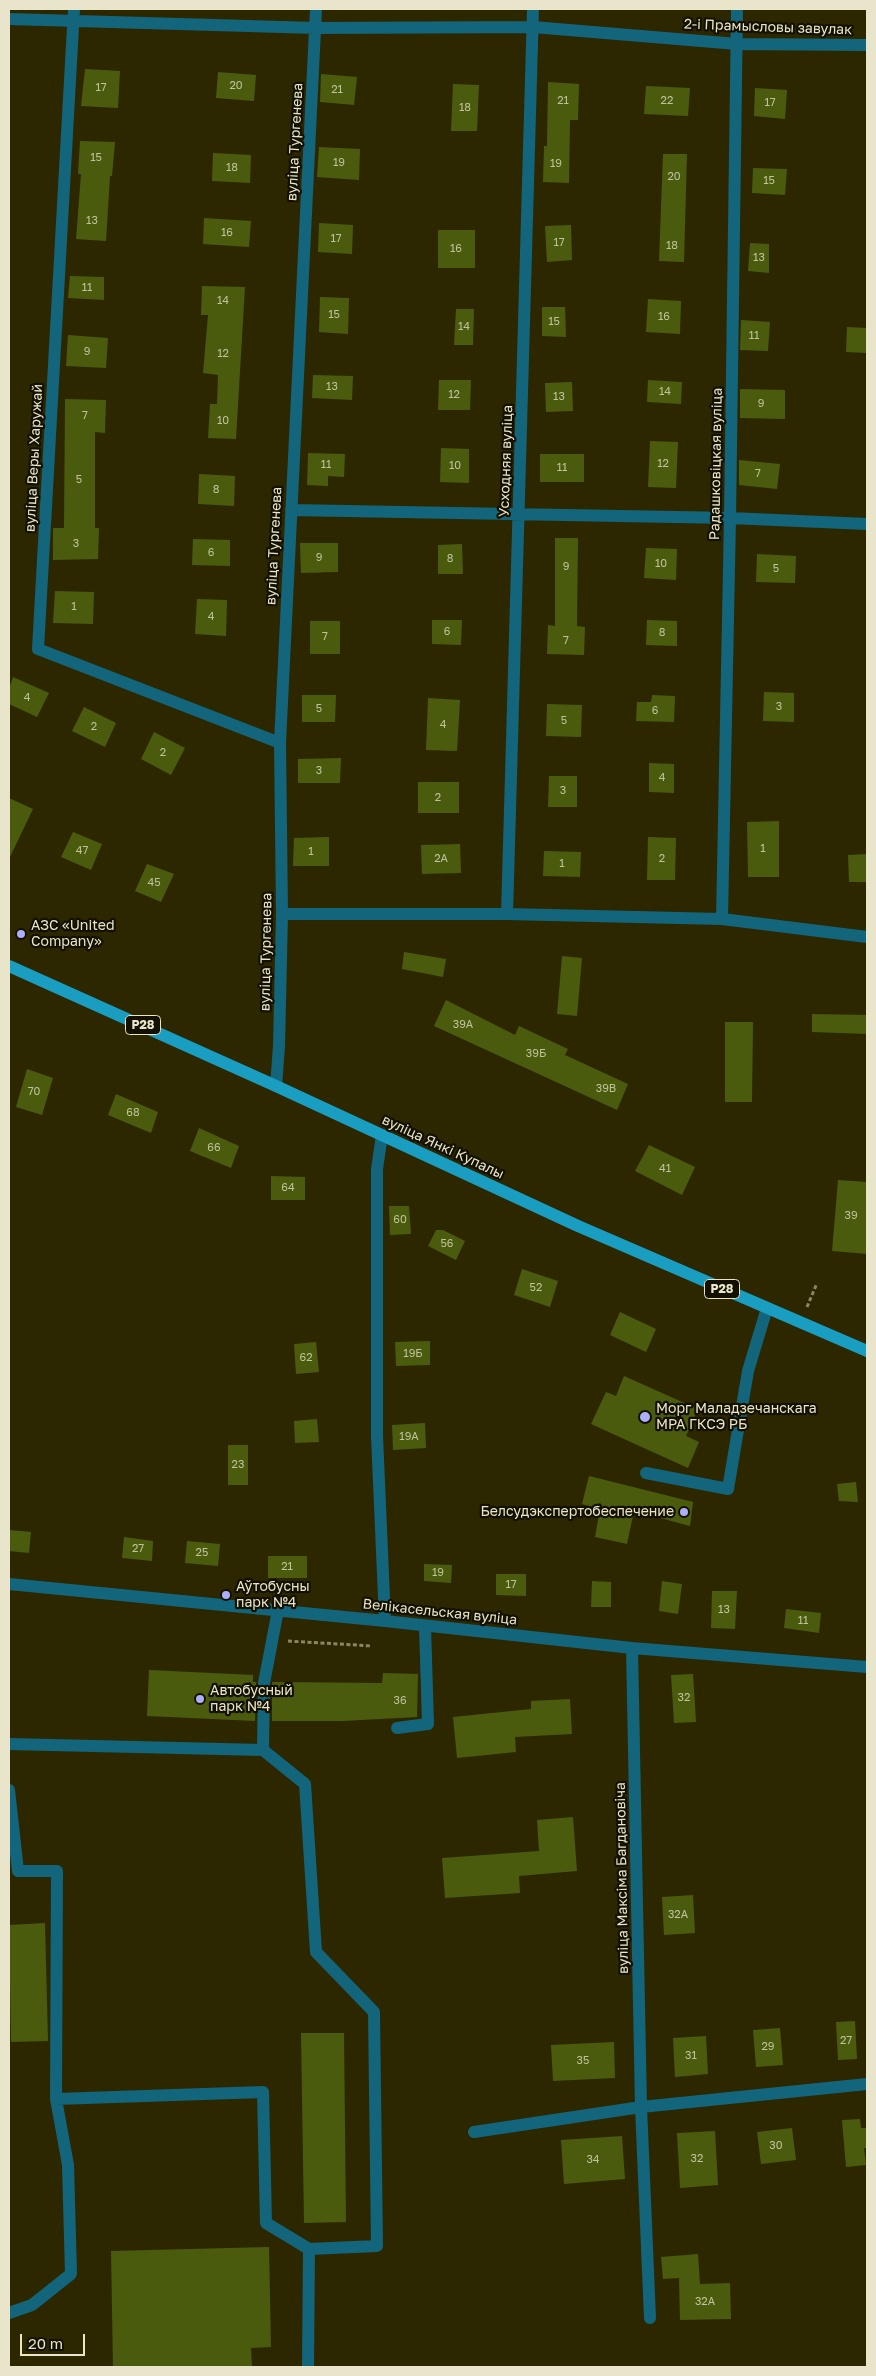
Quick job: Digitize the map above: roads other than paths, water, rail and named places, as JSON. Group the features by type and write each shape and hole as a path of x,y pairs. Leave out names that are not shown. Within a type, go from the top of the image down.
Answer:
{"main road":[{"name":"вуліца Янкі Купалы","path":"9,966 276,1086 578,1226 867,1351"}],"street":[{"name":"вуліца Тургенева","path":"276,1086 279,1046 282,914 280,743 316,9"},
{"name":"Усходняя вуліца","path":"507,914 533,9"},
{"name":"Радашковіцкая вуліца","path":"722,919 737,9"},
{"name":"2-і Прамысловы завулак","path":"9,19 74,14 316,28 533,27 737,44 867,45"},
{"name":"вуліца Веры Харужай","path":"74,14 38,649 280,743"},
{"path":"291,510 730,518 867,524"},
{"path":"282,914 507,914 722,919 867,937"},
{"path":"382,1135 377,1168 377,1436 385,1621"},
{"path":"646,1473 728,1489 748,1371 767,1308"},
{"name":"Велікасельская вуліца","path":"9,1584 278,1610 632,1648 867,1667"},
{"path":"263,1750 264,1683 278,1610"},
{"path":"396,1728 428,1724 425,1626"},
{"name":"вуліца Максіма Багдановіча","path":"632,1648 641,2107 650,2318"},
{"path":"9,1744 263,1750 305,1784 316,1952 374,2012 377,2246 309,2249 266,2222 263,2092 56,2099"},
{"path":"9,1790 18,1872 57,1871 56,2099 68,2165 71,2274 32,2305 9,2313"},
{"path":"474,2132 641,2107 867,2084"},
{"path":"308,2367 309,2249"}],"place":[{"name":"АЗС «United Company»","path":"21,934"},
{"name":"Морг Маладзечанскага МРА ГКСЭ РБ","path":"645,1417"},
{"name":"Белсудэкспертобеспечение","path":"684,1512"},
{"name":"Аўтобусны парк №4","path":"226,1595"},
{"name":"Автобусный парк №4","path":"200,1699"}]}
